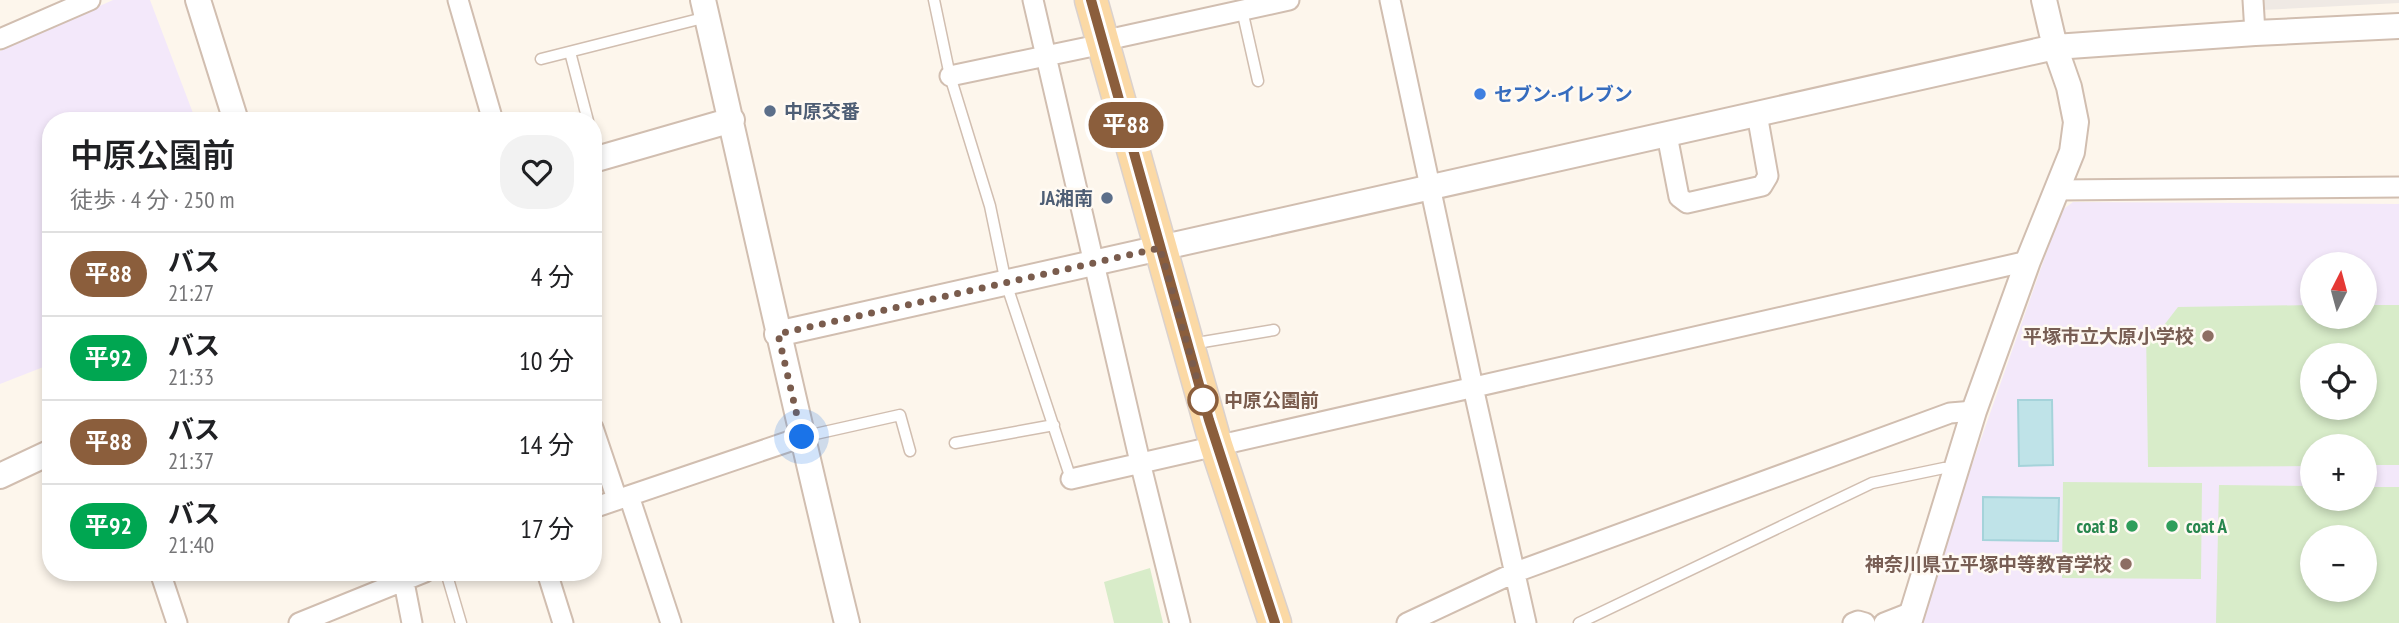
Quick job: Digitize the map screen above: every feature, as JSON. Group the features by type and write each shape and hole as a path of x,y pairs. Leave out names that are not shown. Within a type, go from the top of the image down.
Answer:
{"main road":[{"path":"1091,0 1216,445 1275,623"}],"street":[{"path":"0,39 90,0"},
{"path":"198,0 233,112"},
{"path":"458,0 490,112"},
{"path":"1033,0 1180,623"},
{"path":"950,76 1289,0"},
{"path":"1390,0 1472,387 1526,623"},
{"path":"1884,623 1911,617 1974,411 2028,261 2072,152 2076,122 2069,87 2055,47 2044,0"},
{"path":"2253,0 2255,33"},
{"path":"705,8 778,334 847,623"},
{"path":"778,334 2055,47 2399,26"},
{"path":"1667,135 1679,197 1687,203 1762,186 1768,176 1757,114"},
{"path":"602,151 732,120"},
{"path":"2057,190 2399,187"},
{"path":"1071,479 2028,261"},
{"path":"1407,623 1516,572 1950,413 1974,411"},
{"path":"602,505 802,437"},
{"path":"602,449 671,623"},
{"path":"0,476 42,456"},
{"path":"163,581 177,623"},
{"path":"299,623 392,581"},
{"path":"404,581 412,623"},
{"path":"550,581 563,623"},
{"path":"1853,623 1865,623"}],"lane":[{"path":"934,0 950,76 990,206 1006,283 1071,479"},
{"path":"541,59 705,8"},
{"path":"1242,10 1258,81"},
{"path":"570,52 586,112"},
{"path":"1187,345 1274,330"},
{"path":"802,437 900,415 910,451"},
{"path":"954,443 1054,425"},
{"path":"1579,623 1872,483 1944,468 1956,470"},
{"path":"449,581 461,623"}],"shaded area":[{"path":"113,0 150,0 193,112 42,112 42,368 0,384 0,51"},
{"path":"2261,0 2399,0 2399,3 2261,10"},
{"name":"平塚市立大原小学校","path":"2073,202 2399,204 2399,623 1921,623 1966,482 2061,211"}],"green space":[{"path":"2300,305 2300,329 2377,329 2377,305 2399,305 2399,465 2377,465 2377,434 2300,434 2300,466 2148,467 2146,329 2161,329 2178,307"},
{"path":"2063,482 2202,483 2201,579 2062,578"},
{"path":"2219,485 2300,486 2300,511 2377,511 2377,487 2399,487 2399,623 2216,623"},
{"path":"1150,568 1163,623 1114,623 1104,582"}],"water":[{"path":"2018,400 2052,400 2053,465 2019,466"},
{"path":"1983,497 2059,498 2058,541 1983,540"}],"bus line":[{"name":"平88","path":"1091,0 1216,445 1275,623"}],"place":[{"name":"セブン-イレブン","path":"1480,94"},
{"name":"中原交番","path":"770,111"},
{"name":"JA湘南","path":"1107,198"},
{"name":"平塚市立大原小学校","path":"2208,336"},
{"name":"中原公園前","path":"1203,400"},
{"name":"coat B","path":"2132,526"},
{"name":"coat A","path":"2172,526"},
{"name":"神奈川県立平塚中等教育学校","path":"2126,564"}],"route":[{"path":"802,437 778,334 1160,248 1203,400"}]}
